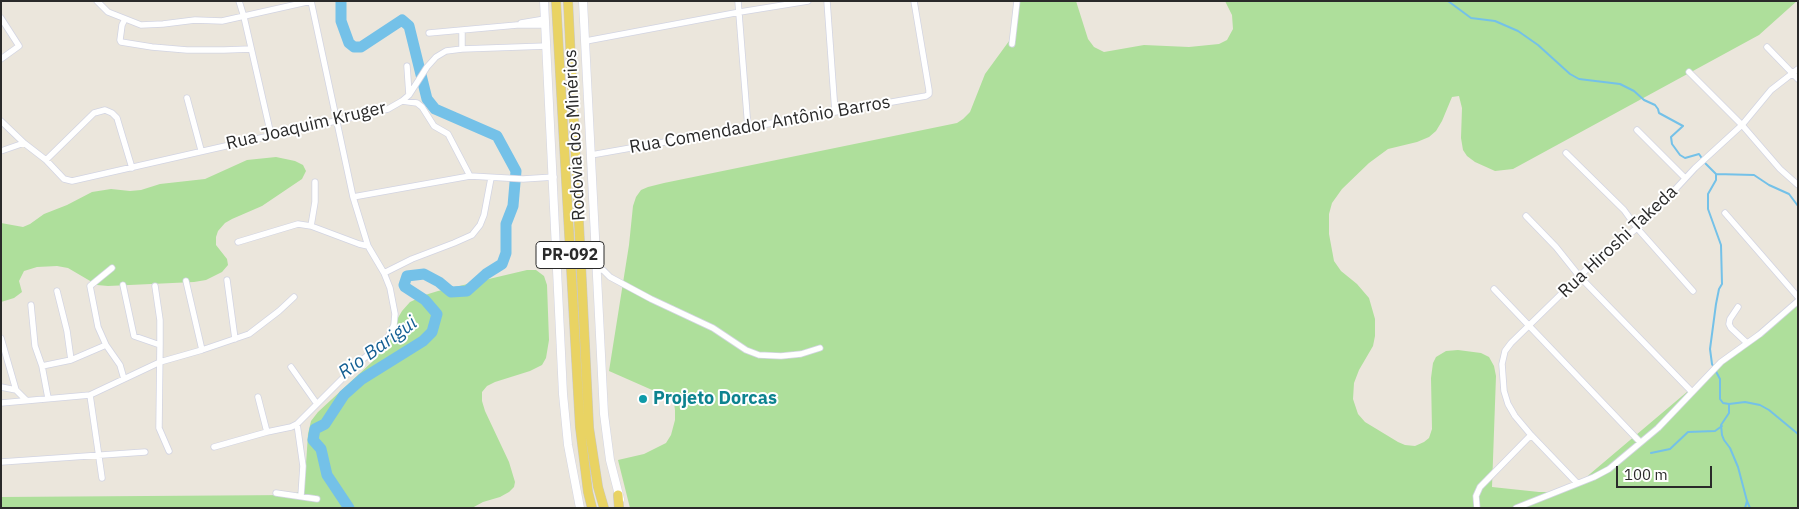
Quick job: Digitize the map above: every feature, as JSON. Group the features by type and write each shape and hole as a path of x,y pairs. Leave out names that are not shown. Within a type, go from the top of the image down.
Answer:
{"main road":[{"path":"544,1 563,394 568,445 580,508"},
{"name":"Rodovia dos Minérios","path":"556,1 580,426 588,492 592,508"},
{"name":"Rodovia dos Minérios","path":"568,1 589,428 598,487 604,508"},
{"path":"583,1 606,429 620,508"}],"street":[{"path":"97,1 108,12 141,25 195,20 222,21 311,1 354,197 368,246 390,288 395,314 394,325 387,339 356,365 297,424 291,428 267,432 214,447"},
{"path":"239,1 271,135"},
{"path":"738,1 748,128"},
{"path":"586,40 808,1"},
{"path":"827,1 835,112"},
{"name":"Rua Comendador Antônio Barros","path":"591,155 926,96 929,94 914,1"},
{"path":"1012,44 1017,1"},
{"path":"1,18 19,46 1,59"},
{"path":"125,19 122,25 121,42 152,48 187,50 251,49"},
{"path":"429,33 545,22"},
{"path":"462,30 462,49"},
{"name":"Rua Joaquim Kruger","path":"46,160 64,179 72,181 132,168 201,150 388,109 409,95 436,56 446,51 547,46"},
{"path":"1767,47 1795,71 1798,79"},
{"path":"407,66 409,95"},
{"name":"Rua Hiroshi Takeda","path":"1577,483 1531,435 1515,416 1508,404 1504,390 1502,364 1505,351 1528,326 1610,249 1637,228 1685,178 1742,125 1772,90 1795,71"},
{"path":"1689,72 1742,125 1780,169 1798,185"},
{"path":"187,98 201,150"},
{"path":"402,101 417,103 422,106 434,126 448,134 470,176"},
{"path":"1,121 24,143 46,160 94,113 105,110 117,118 132,168"},
{"path":"1637,130 1685,178"},
{"path":"1,151 24,143"},
{"path":"1566,153 1624,210 1637,228 1693,291"},
{"path":"354,197 470,176 523,179 554,178"},
{"path":"384,274 412,259 472,234 480,225 485,211 491,178"},
{"path":"311,226 315,202 315,182"},
{"path":"1516,508 1609,468 1658,428 1721,362 1747,343 1798,299 1725,213"},
{"path":"1526,216 1556,247 1580,277 1692,392"},
{"path":"238,242 298,224 311,226 368,246"},
{"path":"112,268 90,286 98,327 106,346 120,365 124,379"},
{"path":"596,270 603,270 610,277 651,299 713,328 746,350 759,355 781,356 801,354 820,348"},
{"path":"227,280 235,339"},
{"path":"186,281 202,350"},
{"path":"123,284 134,336 160,345"},
{"path":"155,286 160,320 159,428 170,451"},
{"path":"1494,289 1640,442"},
{"path":"56,291 67,331 71,360"},
{"path":"1,403 90,395 160,362 249,334 294,297"},
{"path":"31,304 35,346 42,366 48,398"},
{"path":"1738,307 1729,324 1747,343"},
{"path":"1,338 3,353 16,390 26,400"},
{"path":"42,366 71,360 106,346"},
{"path":"291,367 318,404"},
{"path":"1,387 16,390"},
{"path":"90,395 102,478"},
{"path":"258,398 267,432"},
{"path":"297,424 303,466 301,496"},
{"path":"1477,508 1476,496 1480,487 1531,435"},
{"path":"1,462 145,452"},
{"path":"276,493 317,499"}],"green space":[{"path":"1016,1 1076,1 1088,39 1094,47 1104,52 1144,45 1189,47 1219,44 1227,40 1233,29 1232,15 1225,1 1797,1 1759,35 1513,169 1495,171 1475,162 1467,156 1463,150 1461,138 1462,108 1459,96 1452,97 1442,121 1436,131 1429,137 1388,149 1369,163 1342,189 1332,203 1329,214 1329,234 1334,261 1341,271 1357,284 1369,298 1375,319 1373,346 1354,383 1353,399 1358,414 1365,422 1398,442 1415,446 1429,438 1432,429 1431,378 1433,363 1436,357 1446,351 1458,350 1481,353 1489,357 1494,366 1496,376 1492,487 1539,492 1561,492 1584,479 1798,298 1798,508 630,508 618,460 644,454 666,443 671,435 675,420 674,403 668,397 609,371 629,245 633,206 641,190 664,183 957,123 970,112 985,74 1012,37"},
{"path":"276,157 295,161 303,165 306,171 302,179 262,206 225,223 218,231 216,245 227,259 228,265 222,272 206,280 194,282 108,286 97,285 68,268 57,266 37,267 24,271 19,281 22,292 14,298 1,302 1,223 23,227 44,214 92,192 111,189 141,190 160,184 205,179 247,160"},
{"path":"527,270 536,270 544,276 547,285 549,340 546,358 542,365 530,371 495,382 487,386 482,392 485,411 509,462 515,482 514,487 509,492 500,497 483,502 472,508 1,508 1,497 292,495 300,491 305,480 308,434 311,421 318,412 372,362 402,311 410,302 438,291"}],"waterway":[{"name":"Rio Barigui","path":"341,1 341,21 349,43 354,47 361,47 402,20 409,26 427,99 435,109 497,136 516,171 513,206 506,224 506,253 502,264 486,274 467,291 451,292 439,282 424,274 407,276 405,287 425,300 437,314 432,332 423,341 362,379 344,395 325,424 315,429 313,440 321,449 327,475 349,508"},
{"path":"1448,1 1471,18 1495,21 1518,31 1538,45 1570,74 1579,79 1620,84 1634,91 1644,100 1655,105 1659,113 1683,126 1671,137 1672,144 1680,155 1685,158 1699,154 1716,174 1754,175 1769,185 1789,194 1798,206"},
{"path":"1716,174 1716,180 1708,194 1708,209 1721,245 1722,284 1716,304 1710,349 1712,364 1720,379 1720,399 1723,403 1729,404 1745,402 1760,405 1798,434"},
{"path":"1729,404 1729,413 1721,425 1722,435 1738,467 1750,508"},
{"path":"1651,453 1670,449 1688,432 1715,431 1722,426"},
{"path":"1745,508 1747,501"}],"place":[{"name":"Projeto Dorcas","path":"643,399"}]}
